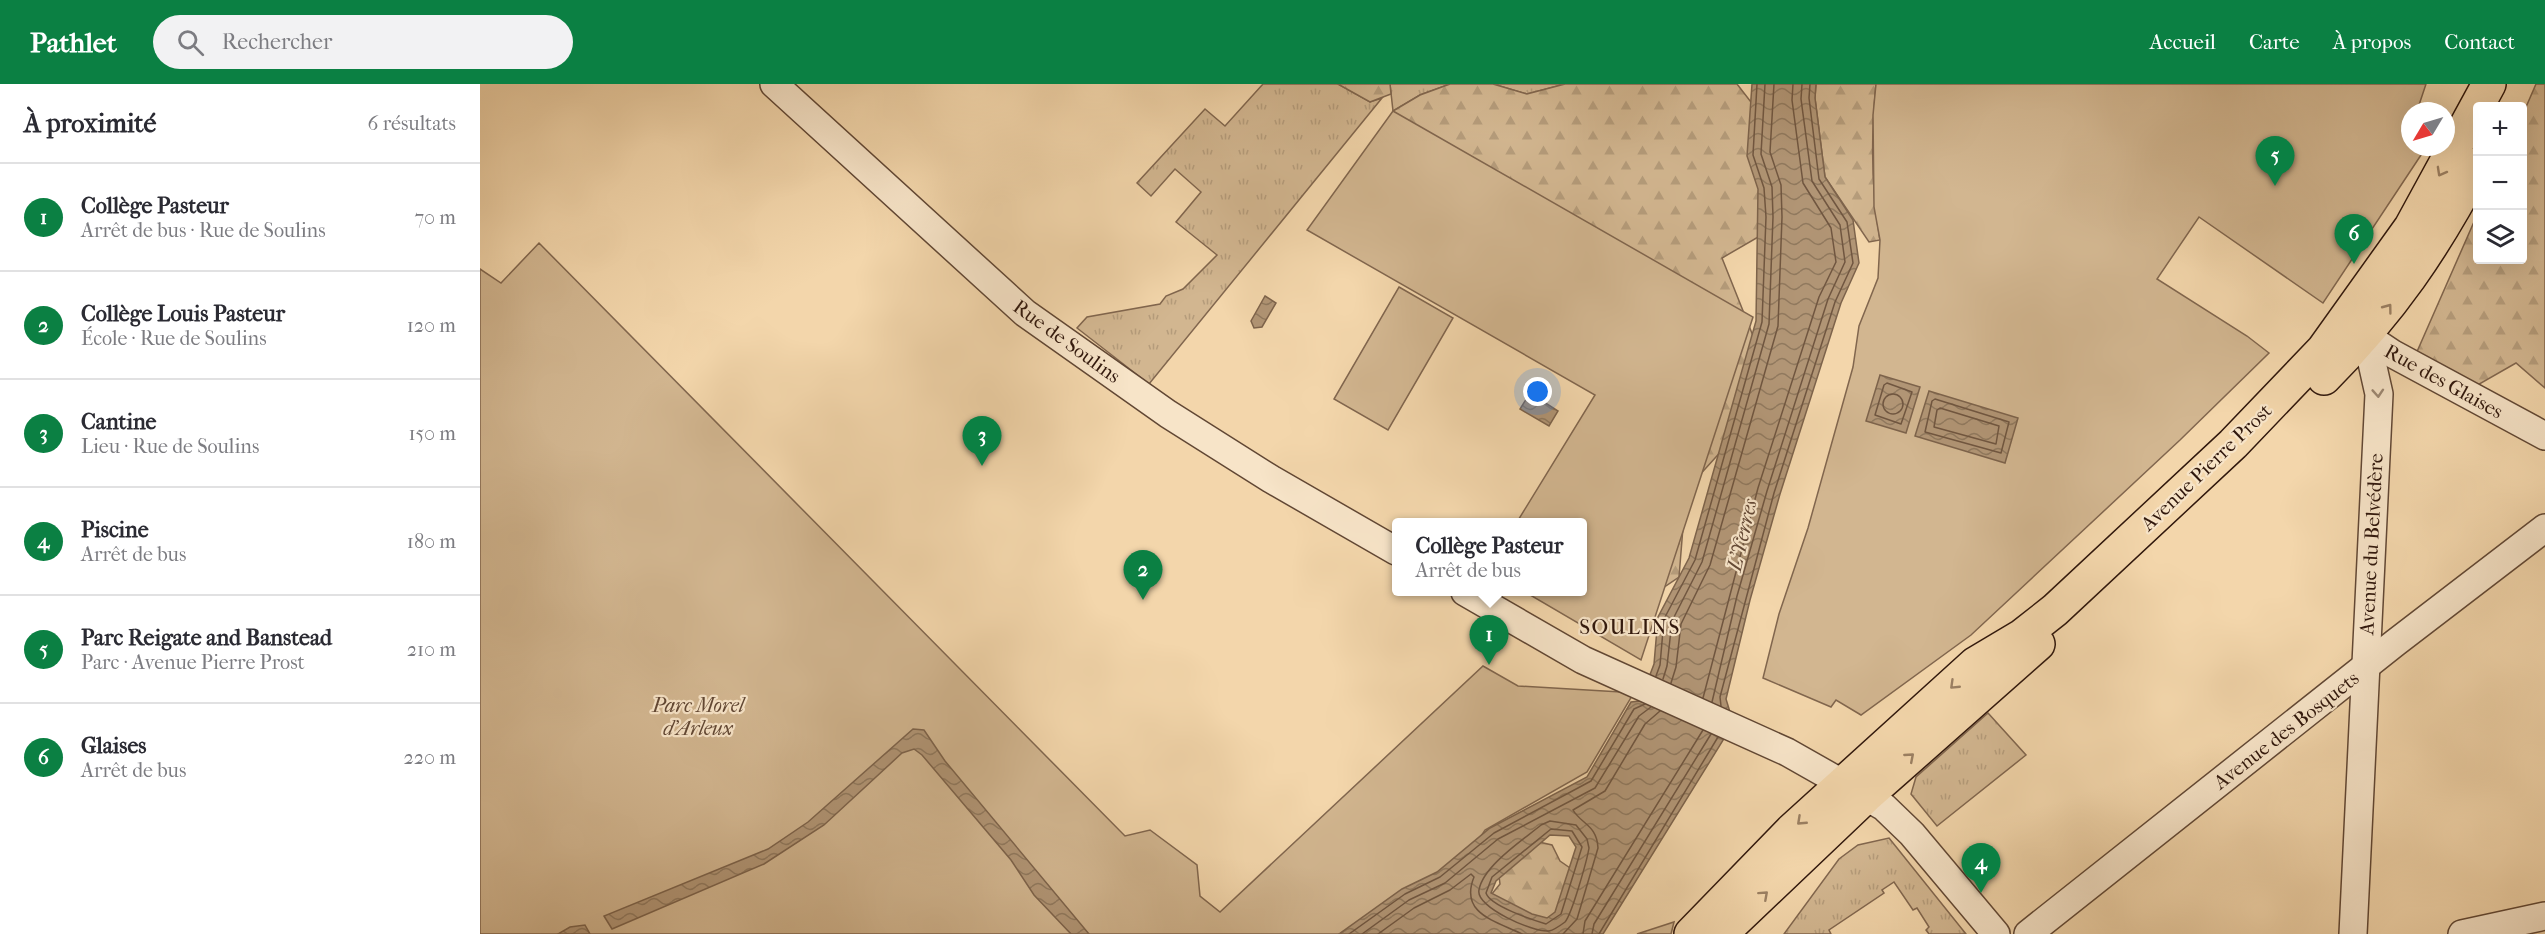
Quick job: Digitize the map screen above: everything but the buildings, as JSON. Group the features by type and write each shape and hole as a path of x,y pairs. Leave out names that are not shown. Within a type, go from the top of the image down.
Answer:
{"main road":[{"name":"Avenue Pierre Prost","path":"2356,329 2489,84"},
{"path":"2501,102 2507,84"},
{"name":"Avenue Pierre Prost","path":"1855,789 2210,492 2447,224 2473,174"},
{"path":"1691,934 1792,830 1855,789"},
{"path":"1720,934 1855,789"}],"street":[{"name":"Rue de Soulins","path":"774,84 1025,312 1168,414 1271,479 1392,550"},
{"name":"Rue des Glaises","path":"2356,329 2393,354 2545,436"},
{"name":"Avenue du Belvédère","path":"2353,934 2364,668 2379,394 2372,351 2356,329"},
{"name":"Avenue des Bosquets","path":"2028,934 2545,528"},
{"path":"1474,596 1583,660 1731,727 1855,789 1884,807 1912,834 1996,934"},
{"path":"2462,934 2545,916"}],"green space":[{"path":"1263,84 1338,84 1370,102 1382,98 1149,384 1077,328 1087,317 1160,304 1166,296 1183,289 1217,255 1176,222 1201,192 1175,169 1151,196 1137,183 1205,109 1225,126"},
{"path":"1338,84 1390,84 1391,94 1370,102"},
{"path":"1390,84 1450,84 1420,95 1393,111"},
{"path":"1450,84 1493,84 1527,94 1565,84 1737,84 1768,124 1772,229 1722,258 1767,371 1754,415 1686,490 1679,577 1648,598 1587,592 1587,575 1657,333 1393,111 1420,95"},
{"path":"1493,84 1565,84 1527,94"},
{"path":"1816,84 1876,84 1873,162 1880,240 1869,242 1825,177 1815,98"},
{"path":"1876,84 2426,84 2420,102 2401,102 2401,156 2420,156 2323,303 2199,217 2157,279 2247,336 2269,353 2180,440 1971,635 1861,715 1836,700 1831,707 1763,678 1779,614 1808,528 1853,367 1859,326 1878,278 1880,240 1874,207 1873,115"},
{"path":"2536,84 2545,84 2545,388 2516,363 2476,386 2416,354 2473,224 2473,264 2527,264 2527,105"},
{"path":"1393,111 1753,317 1641,660 1532,596 1587,596 1587,518 1519,518 1595,395 1307,230"},
{"name":"Parc Morel d’Arleux","path":"539,243 1125,836 1150,830 1197,865 1200,896 1220,912 1483,666 1518,686 1621,692 1632,696 1587,772 1485,830 1453,879 1382,934 480,934 480,269 501,283"},
{"path":"1399,287 1453,318 1388,430 1334,399"},
{"path":"1988,713 2026,755 1937,826 1911,794 1916,777"},
{"path":"1889,838 1966,934 1929,934 1926,930 1929,927 1917,908 1913,910 1894,882 1882,890 1884,893 1829,930 1831,934 1784,934 1839,859 1858,845"},
{"path":"1539,842 1552,845 1560,861 1573,870 1563,931 1491,895 1500,884 1499,876"},
{"path":"1674,922 1671,934 1637,934"}],"water":[{"name":"L'Yerres","path":"1752,84 1816,84 1815,98 1825,177 1853,220 1859,263 1841,303 1780,494 1750,600 1726,699 1733,722 1730,729 1603,934 1339,934 1402,889 1437,872 1490,828 1587,777 1631,702 1640,701 1654,664 1658,617 1689,558 1756,321 1758,189 1747,156","holes":["1550,835 1569,836 1576,847 1555,912 1547,918 1532,914 1491,893 1496,881"]},
{"path":"1265,296 1276,303 1262,327 1254,328 1251,321"},
{"path":"1880,375 1920,387 1906,433 1866,421"},
{"path":"1929,391 2018,418 2005,463 1915,436"},
{"path":"1530,393 1558,411 1549,426 1520,409"},
{"path":"913,729 924,730 945,761 1089,934 1071,934 1034,895 1011,860 922,755 914,749 902,753 824,825 764,864 612,929 604,916 768,849 808,822"},
{"path":"585,925 590,934 558,934 570,927"}],"place":[{"name":"Parc Reigate and Banstead","path":"2275,186"},
{"name":"Glaises","path":"2354,264"},
{"name":"Cantine","path":"982,466"},
{"name":"Collège Louis Pasteur","path":"1143,600"},
{"name":"Collège Pasteur","path":"1489,665"},
{"name":"Piscine","path":"1981,893"}],"district":[{"name":"SOULINS","path":"1630,627"}]}
